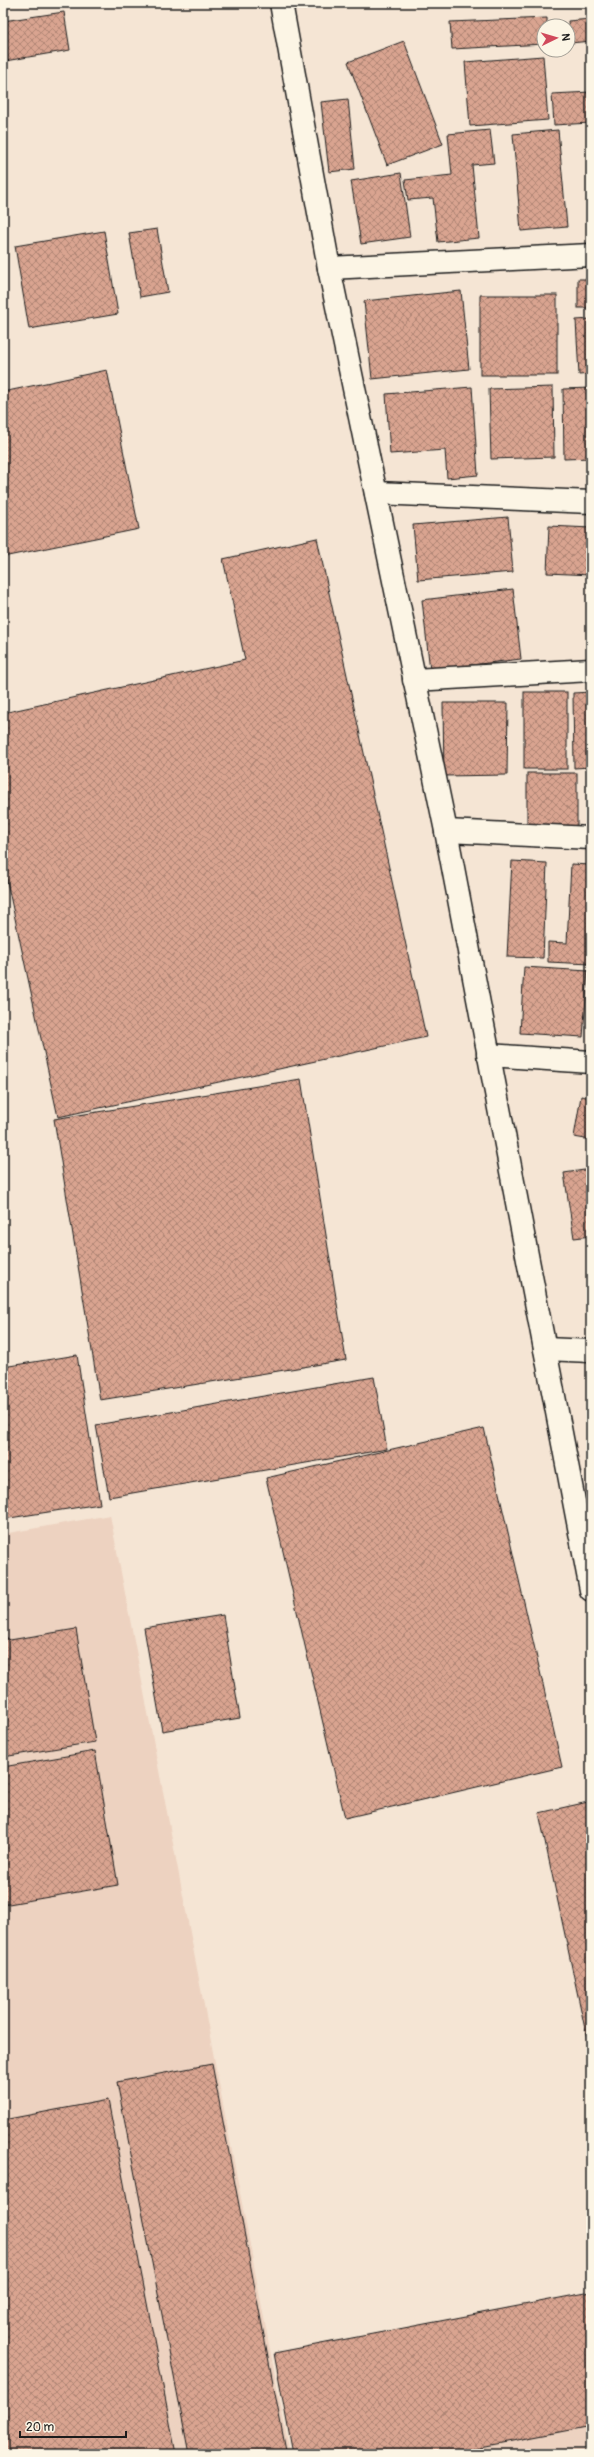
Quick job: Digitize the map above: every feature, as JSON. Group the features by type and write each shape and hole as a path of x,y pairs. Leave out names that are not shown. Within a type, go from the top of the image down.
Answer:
{"street":[{"path":"281,3 329,268 446,831 591,1590"},
{"path":"329,268 591,255"},
{"path":"376,492 591,502"},
{"path":"414,680 591,670"},
{"path":"446,831 591,838"},
{"path":"488,1055 591,1062"},
{"path":"545,1349 591,1351"}],"shaded area":[{"path":"110,1515 290,2454 3,2454 3,1534"},
{"path":"591,2415 591,2454 403,2454"}],"building":[{"path":"64,12 70,50 5,61 3,21"},
{"path":"536,18 536,44 452,49 450,22"},
{"path":"591,19 591,41 576,42 576,20"},
{"path":"404,41 443,144 387,165 348,62"},
{"path":"536,57 536,58 543,58 548,120 470,126 465,62"},
{"path":"591,92 591,123 554,125 552,94"},
{"path":"348,99 355,169 329,172 321,102"},
{"path":"490,130 494,163 472,165 479,238 438,242 433,198 408,200 405,180 452,175 448,134"},
{"path":"558,130 567,227 521,231 513,134"},
{"path":"401,173 410,237 361,244 351,181"},
{"path":"157,229 168,292 140,297 129,233"},
{"path":"104,231 118,314 29,329 15,246"},
{"path":"578,279 591,279 591,308 578,308"},
{"path":"461,291 469,369 372,379 364,301"},
{"path":"480,295 557,295 557,375 480,375"},
{"path":"591,319 591,374 579,375 576,320"},
{"path":"107,370 139,529 3,557 3,392"},
{"path":"472,387 478,475 447,478 445,450 390,454 386,394"},
{"path":"553,387 554,457 491,459 489,389"},
{"path":"590,388 591,458 564,459 563,389"},
{"path":"508,517 513,572 418,580 413,525"},
{"path":"549,526 591,528 591,575 547,573"},
{"path":"317,538 426,1037 58,1117 3,863 3,713 245,660 223,559"},
{"path":"513,589 521,659 430,670 422,600"},
{"path":"524,692 567,692 567,769 524,769"},
{"path":"591,692 591,767 574,768 573,693"},
{"path":"443,703 508,703 507,775 444,776"},
{"path":"527,773 577,773 577,829 527,829"},
{"path":"512,861 547,863 543,958 507,957"},
{"path":"571,864 591,865 591,964 548,962 548,942 567,943"},
{"path":"524,967 588,971 583,1037 520,1033"},
{"path":"301,1079 346,1360 100,1400 54,1119"},
{"path":"581,1096 591,1098 591,1140 574,1137"},
{"path":"591,1169 591,1236 574,1238 564,1173"},
{"path":"77,1355 100,1504 3,1519 3,1367"},
{"path":"374,1377 387,1449 109,1497 96,1425"},
{"path":"484,1428 562,1767 345,1818 266,1478"},
{"path":"223,1615 240,1718 162,1731 144,1628"},
{"path":"76,1629 95,1742 3,1757 3,1635 10,1640"},
{"path":"95,1751 118,1885 3,1905 3,1767"},
{"path":"588,1802 591,1817 591,2057 539,1813"},
{"path":"212,2064 286,2451 269,2454 189,2454 117,2082"},
{"path":"108,2100 176,2454 3,2454 3,2120"},
{"path":"591,2292 591,2426 444,2454 293,2454 274,2353"}]}
